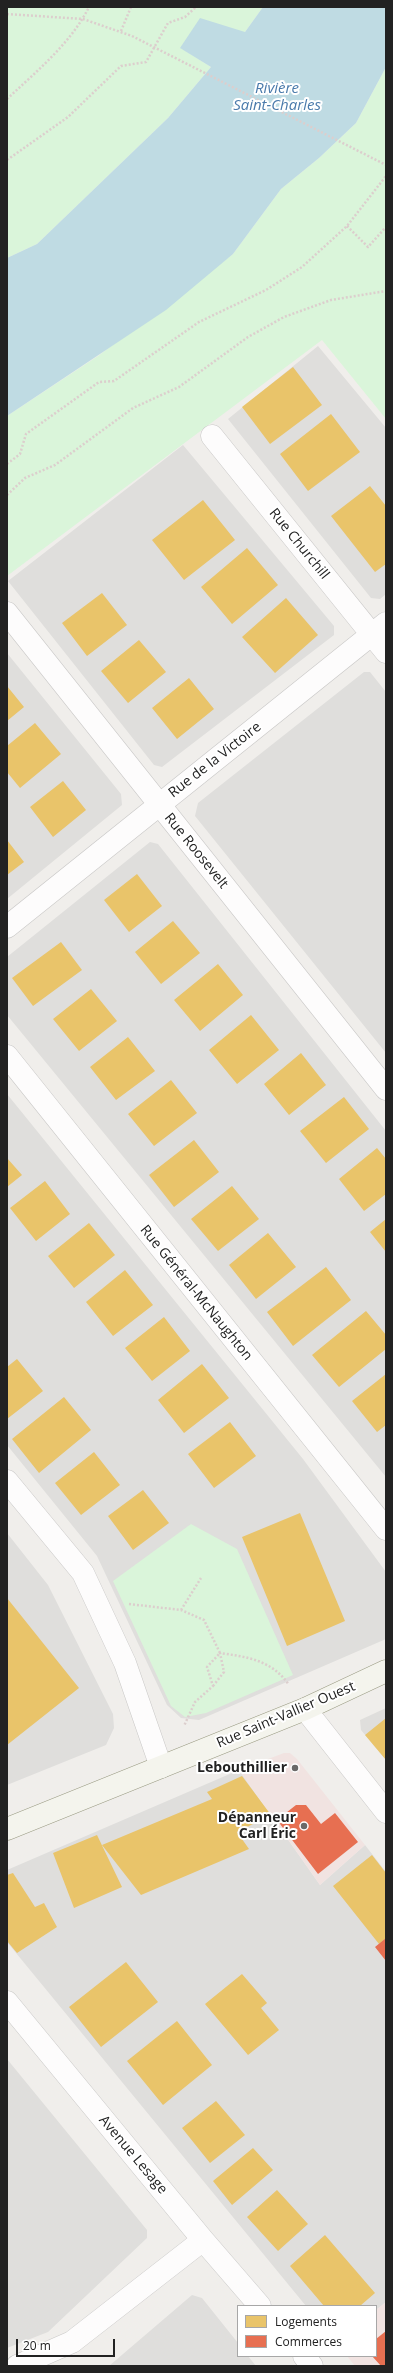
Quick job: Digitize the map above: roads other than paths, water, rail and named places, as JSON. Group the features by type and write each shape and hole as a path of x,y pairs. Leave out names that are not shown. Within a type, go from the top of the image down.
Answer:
{"street":[{"name":"Rue Churchill","path":"212,436 379,629 386,652"},
{"name":"Rue Roosevelt","path":"7,613 158,805 386,1089"},
{"name":"Rue de la Victoire","path":"7,927 379,629"},
{"name":"Rue Général-McNaughton","path":"7,1056 386,1529"},
{"path":"7,1481 83,1573 126,1663 161,1767"},
{"name":"Rue Saint-Vallier Ouest","path":"7,1829 305,1709 386,1671"},
{"path":"305,1709 386,1812"},
{"name":"Avenue Lesage","path":"7,2004 203,2240 259,2305"},
{"path":"16,2366 72,2342 203,2240"},
{"path":"305,2357 312,2366"}],"water":[{"name":"Rivière Saint-Charles","path":"263,7 386,7 386,67 356,123 319,158 281,189 233,254 166,310 7,416 7,258 37,244 168,118 211,67 180,48 200,18 245,32"}],"place":[{"name":"Lebouthillier","path":"295,1768"},
{"name":"Dépanneur Carl Éric","path":"304,1826"}]}
